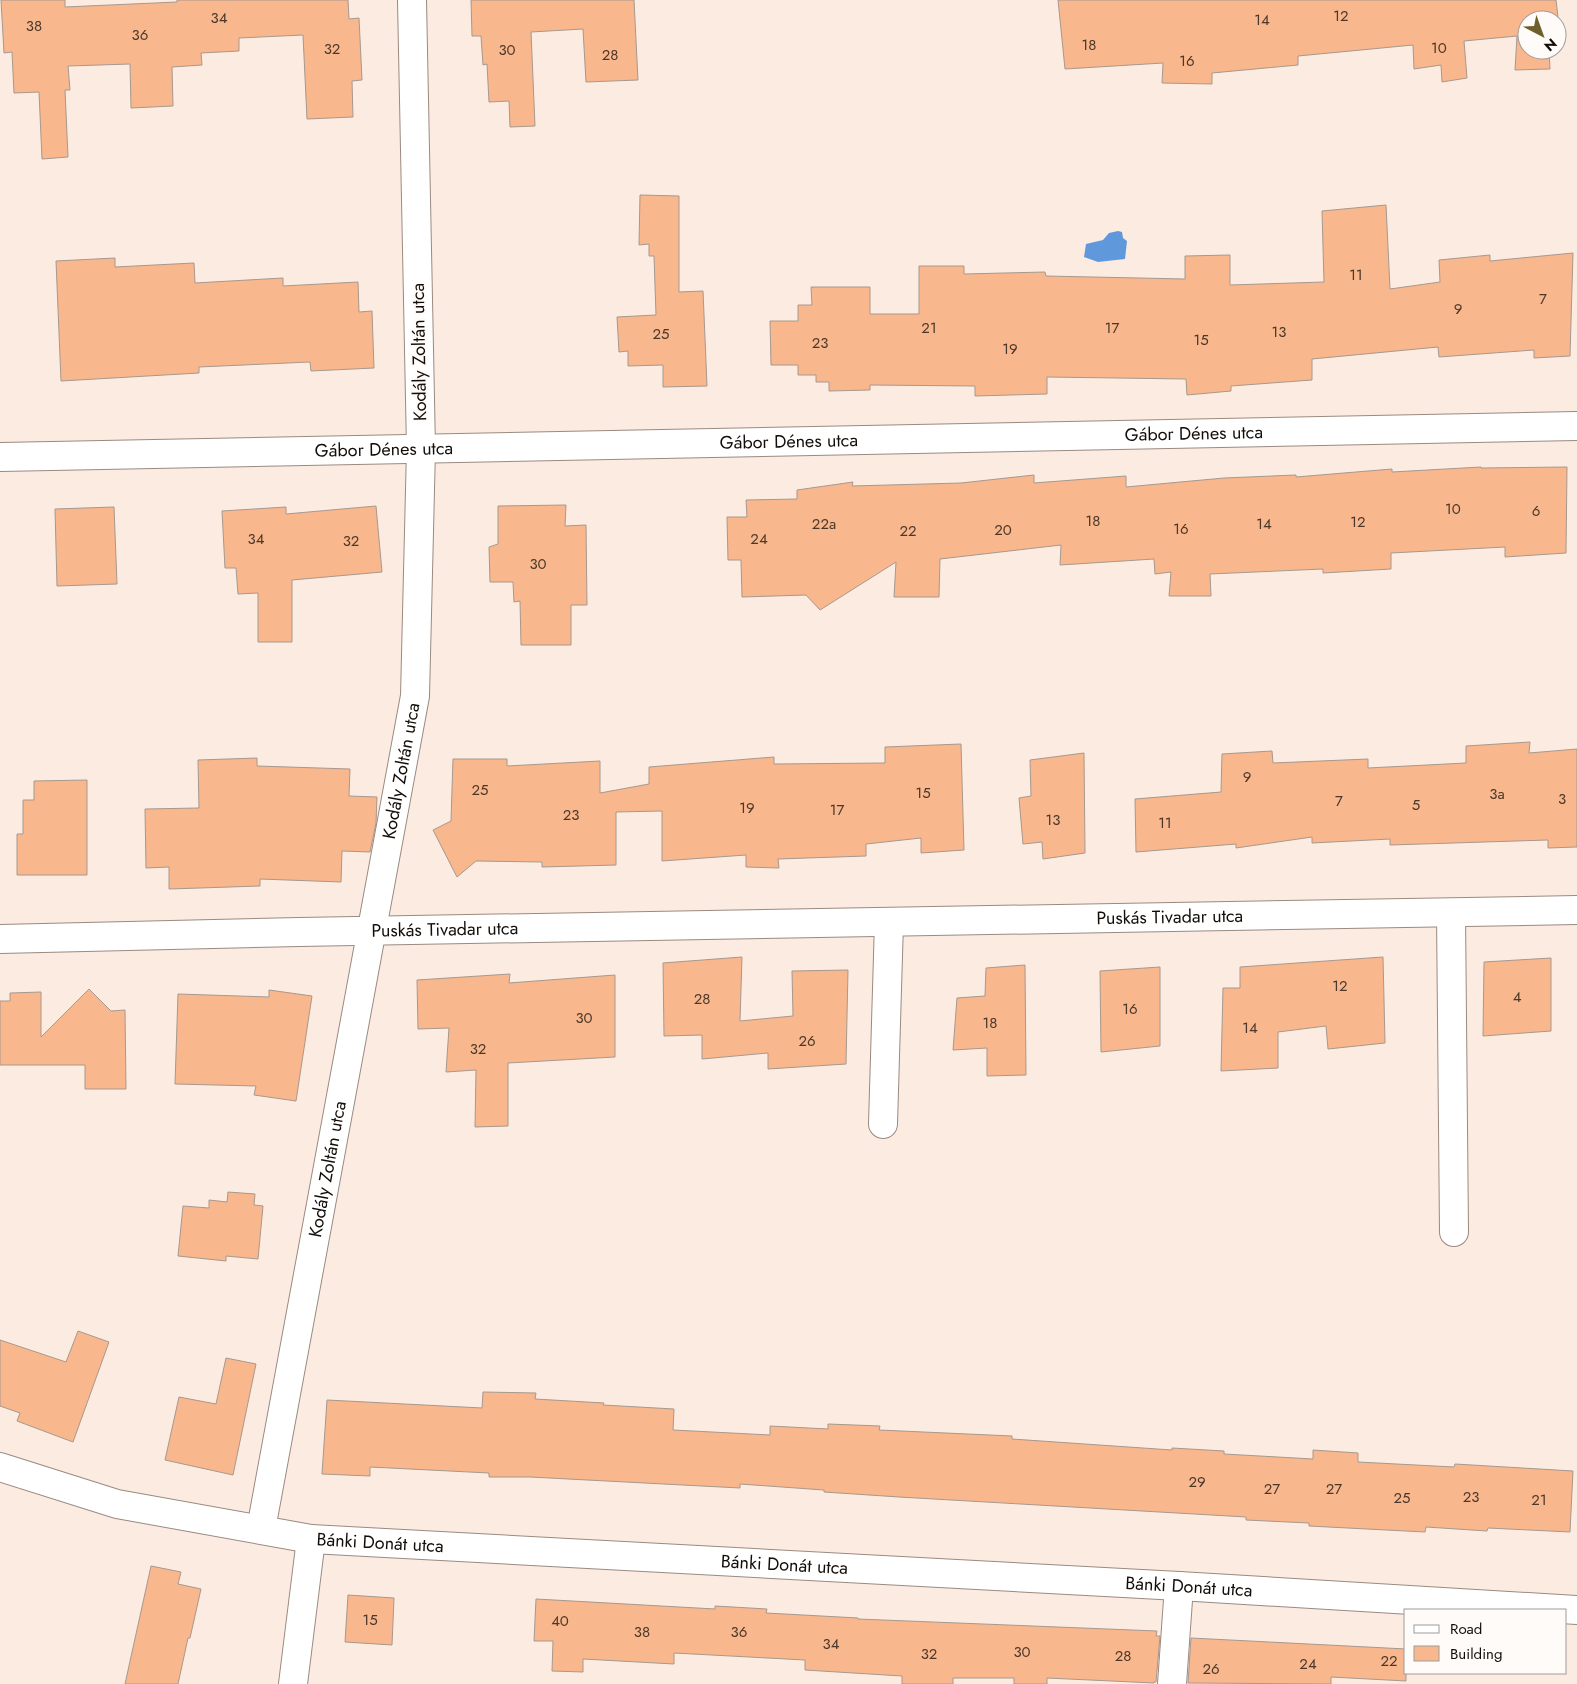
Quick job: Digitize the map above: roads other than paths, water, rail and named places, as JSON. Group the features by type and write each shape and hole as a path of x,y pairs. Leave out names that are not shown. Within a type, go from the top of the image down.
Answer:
{"street":[{"name":"Kodály Zoltán utca","path":"261,1529 415,696 421,449 412,0"},
{"name":"Gábor Dénes utca","path":"0,457 1577,426"},
{"name":"Puskás Tivadar utca","path":"0,939 1577,910"},
{"path":"1451,913 1454,1232"},
{"path":"883,1124 889,922"},
{"name":"Bánki Donát utca","path":"0,1467 117,1504 311,1539 1179,1586 1560,1609"},
{"path":"293,1684 311,1539"},
{"path":"1172,1684 1179,1586"}],"water":[{"path":"1122,232 1123,238 1127,241 1125,259 1098,262 1084,257 1086,244 1103,240 1109,233"}]}
